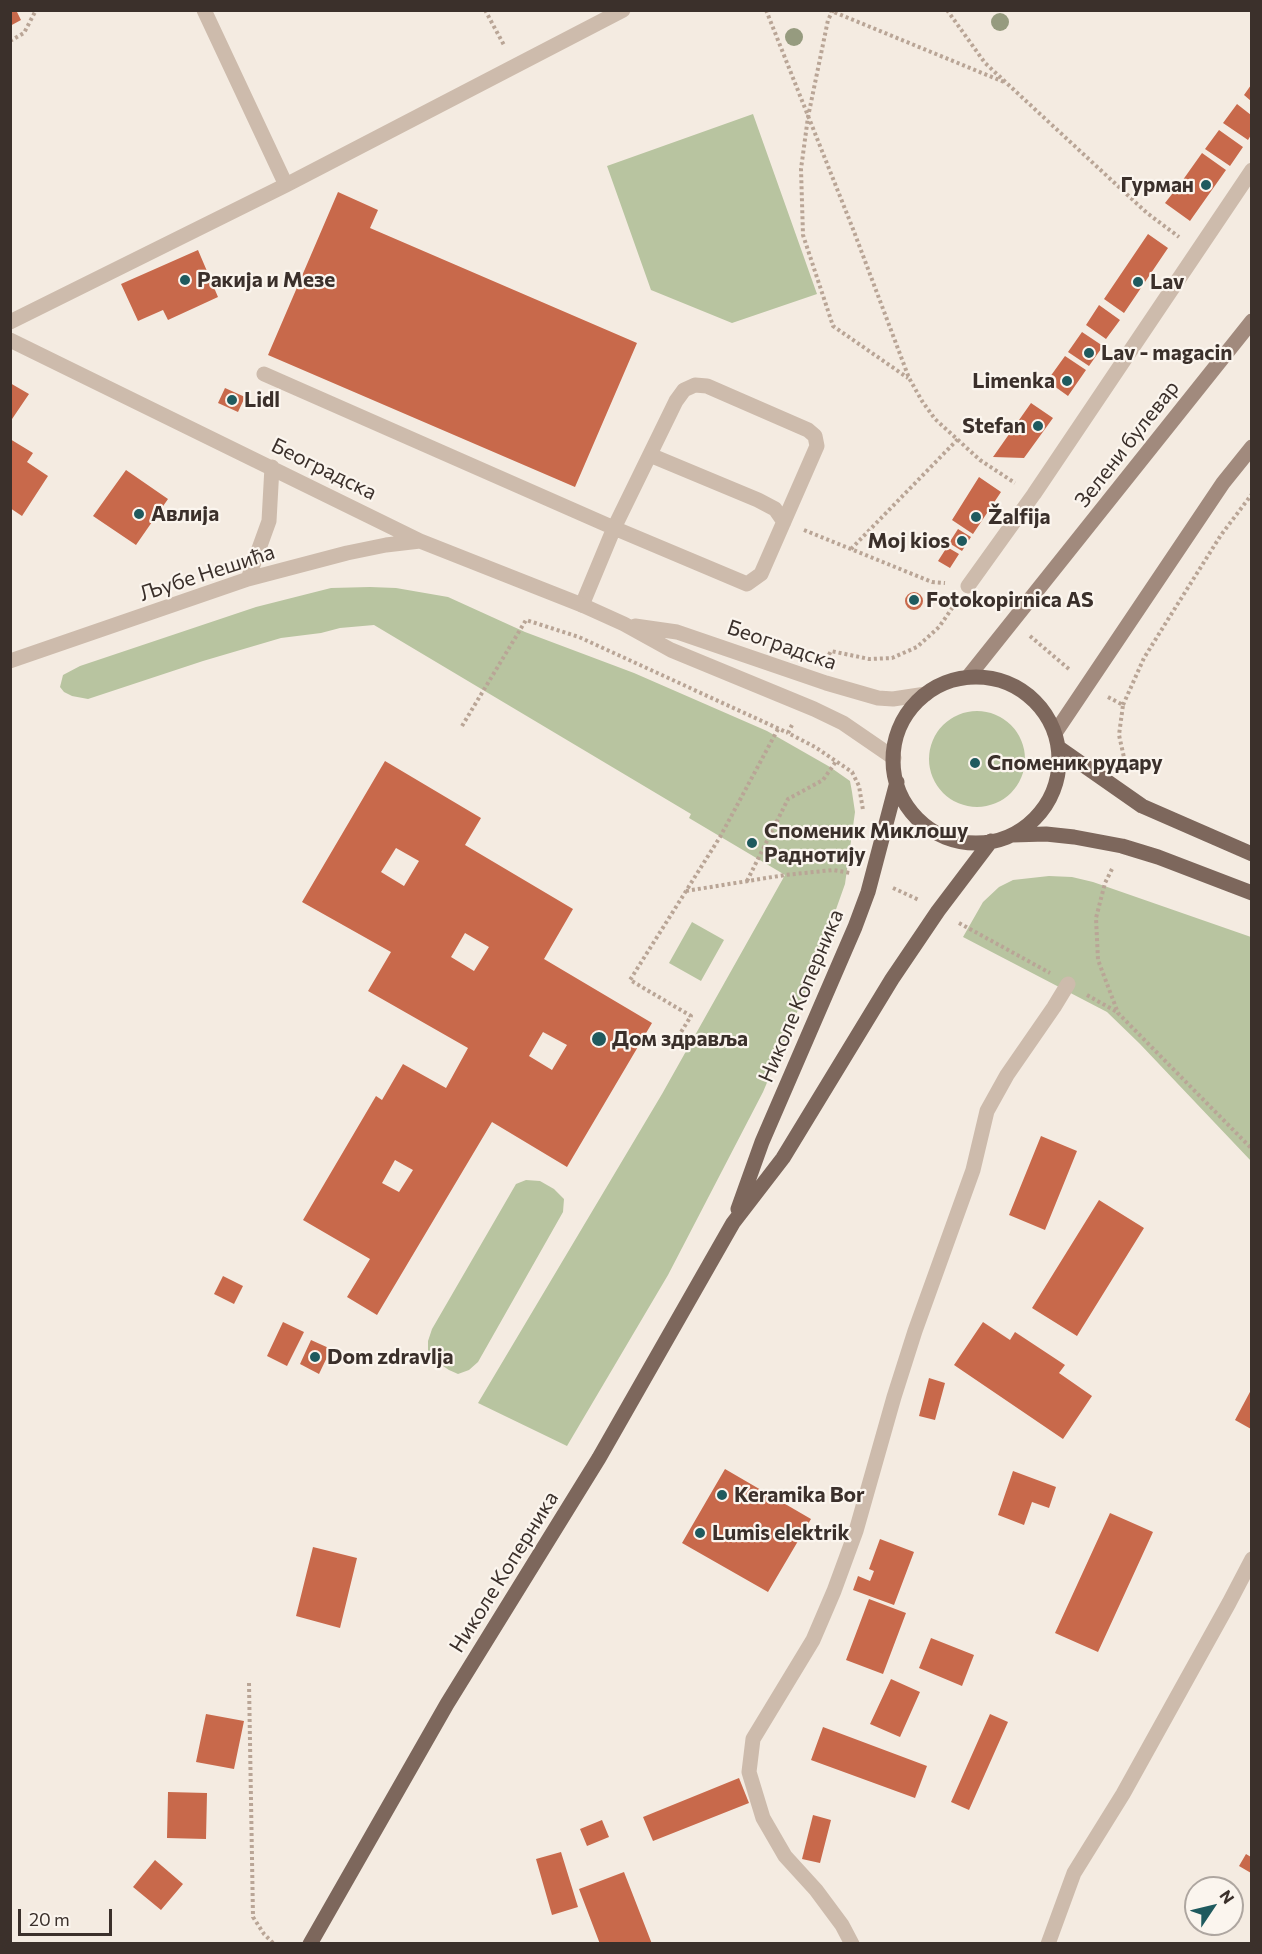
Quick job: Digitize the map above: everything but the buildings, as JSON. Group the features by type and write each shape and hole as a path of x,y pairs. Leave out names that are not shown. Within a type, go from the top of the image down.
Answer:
{"main road":[{"path":"968,677 996,679 1021,690 1042,709 1057,741 1059,771 1052,794 1040,814 1012,835 991,841 964,842 932,830 916,817 897,782 894,758 897,734 902,722 926,694 946,682 968,677"},
{"path":"1057,741 1142,806 1251,854"},
{"name":"Николе Коперника","path":"733,1223 762,1142 855,927 868,892 897,782"},
{"path":"1012,835 1056,835 1122,846 1158,857 1251,893"},
{"name":"Николе Коперника","path":"310,1944 447,1704 599,1458 733,1223 783,1158 892,980 938,911 991,841"}],"street":[{"path":"204,10 286,185"},
{"path":"10,322 286,185 623,10"},
{"path":"968,586 1034,494 1251,170"},
{"name":"Зелени булевар","path":"968,677 1251,321"},
{"name":"Београдска","path":"10,340 420,541 582,604 671,650 804,704 843,723 894,758"},
{"path":"264,374 614,528 747,584 761,574 817,446 815,436 808,430 707,386 694,385 684,390 676,401 614,528 582,604"},
{"path":"1057,741 1211,501 1251,447"},
{"path":"650,455 758,500 775,509 784,522"},
{"path":"248,579 269,521 272,467"},
{"name":"Љубе Нешића","path":"10,661 248,579 347,553 420,541"},
{"name":"Београдска","path":"624,624 677,632 826,683 878,698 893,699 926,694"},
{"path":"852,1944 842,1924 816,1890 785,1856 763,1818 749,1772 753,1739 813,1640 834,1591 856,1531 915,1331 973,1170 987,1111 1007,1075 1068,984"},
{"path":"1048,1944 1074,1873 1123,1794 1229,1604 1251,1559"}],"path":[{"path":"10,40 24,33 36,10"},
{"path":"485,10 515,66"},
{"path":"766,10 909,378 935,419 980,460 1034,494"},
{"path":"947,10 985,63 1147,213 1197,249"},
{"path":"909,378 833,326 803,235 801,169 808,117 828,20 832,11 1008,84"},
{"path":"851,549 958,440"},
{"path":"1124,705 1150,649 1221,535 1251,494"},
{"path":"462,726 526,620 579,637 788,733"},
{"path":"678,1037 691,1016 630,980 720,837 778,729"},
{"path":"747,881 788,799 823,780 837,760"},
{"path":"1122,846 1105,883 1096,918 1098,960 1118,1012 1251,1149"},
{"path":"686,891 833,870 853,874"},
{"path":"249,1683 253,1917 274,1944"}],"green space":[{"path":"753,114 817,294 732,323 651,290 607,166"},
{"path":"331,588 396,588 448,597 525,632 634,673 767,731 850,781 855,812 845,884 812,977 763,1092 668,1275 567,1446 478,1403 662,1094 785,875 689,818 691,814 374,625 281,638 88,699 72,696 60,687 63,675 80,666 256,607"},
{"path":"977,711 995,715 1011,725 1021,741 1025,759 1021,777 1011,793 995,803 977,807 959,803 943,793 933,777 929,759 933,741 943,725 959,715"},
{"path":"1049,876 1072,877 1093,882 1251,937 1251,1161 1107,1012 963,937 983,902 999,887 1013,880"},
{"path":"692,922 724,940 701,981 669,963"},
{"path":"526,1180 540,1181 554,1189 564,1199 563,1212 478,1362 469,1370 458,1374 434,1360 428,1353 428,1341 432,1329 516,1184"}],"place":[{"name":"Гурман","path":"1206,185"},
{"name":"Ракија и Мезе","path":"185,280"},
{"name":"Lav","path":"1138,282"},
{"name":"Lav - magacin","path":"1089,353"},
{"name":"Limenka","path":"1067,381"},
{"name":"Lidl","path":"232,400"},
{"name":"Stefan","path":"1038,426"},
{"name":"Авлија","path":"139,514"},
{"name":"Žalfija","path":"976,517"},
{"name":"Moj kios","path":"962,541"},
{"name":"Fotokopirnica AS","path":"914,600"},
{"name":"Споменик рудару","path":"975,763"},
{"name":"Споменик Миклошу Раднотију","path":"752,843"},
{"name":"Дом здравља","path":"599,1039"},
{"name":"Dom zdravlja","path":"315,1357"},
{"name":"Keramika Bor","path":"722,1495"},
{"name":"Lumis elektrik","path":"700,1533"}]}
